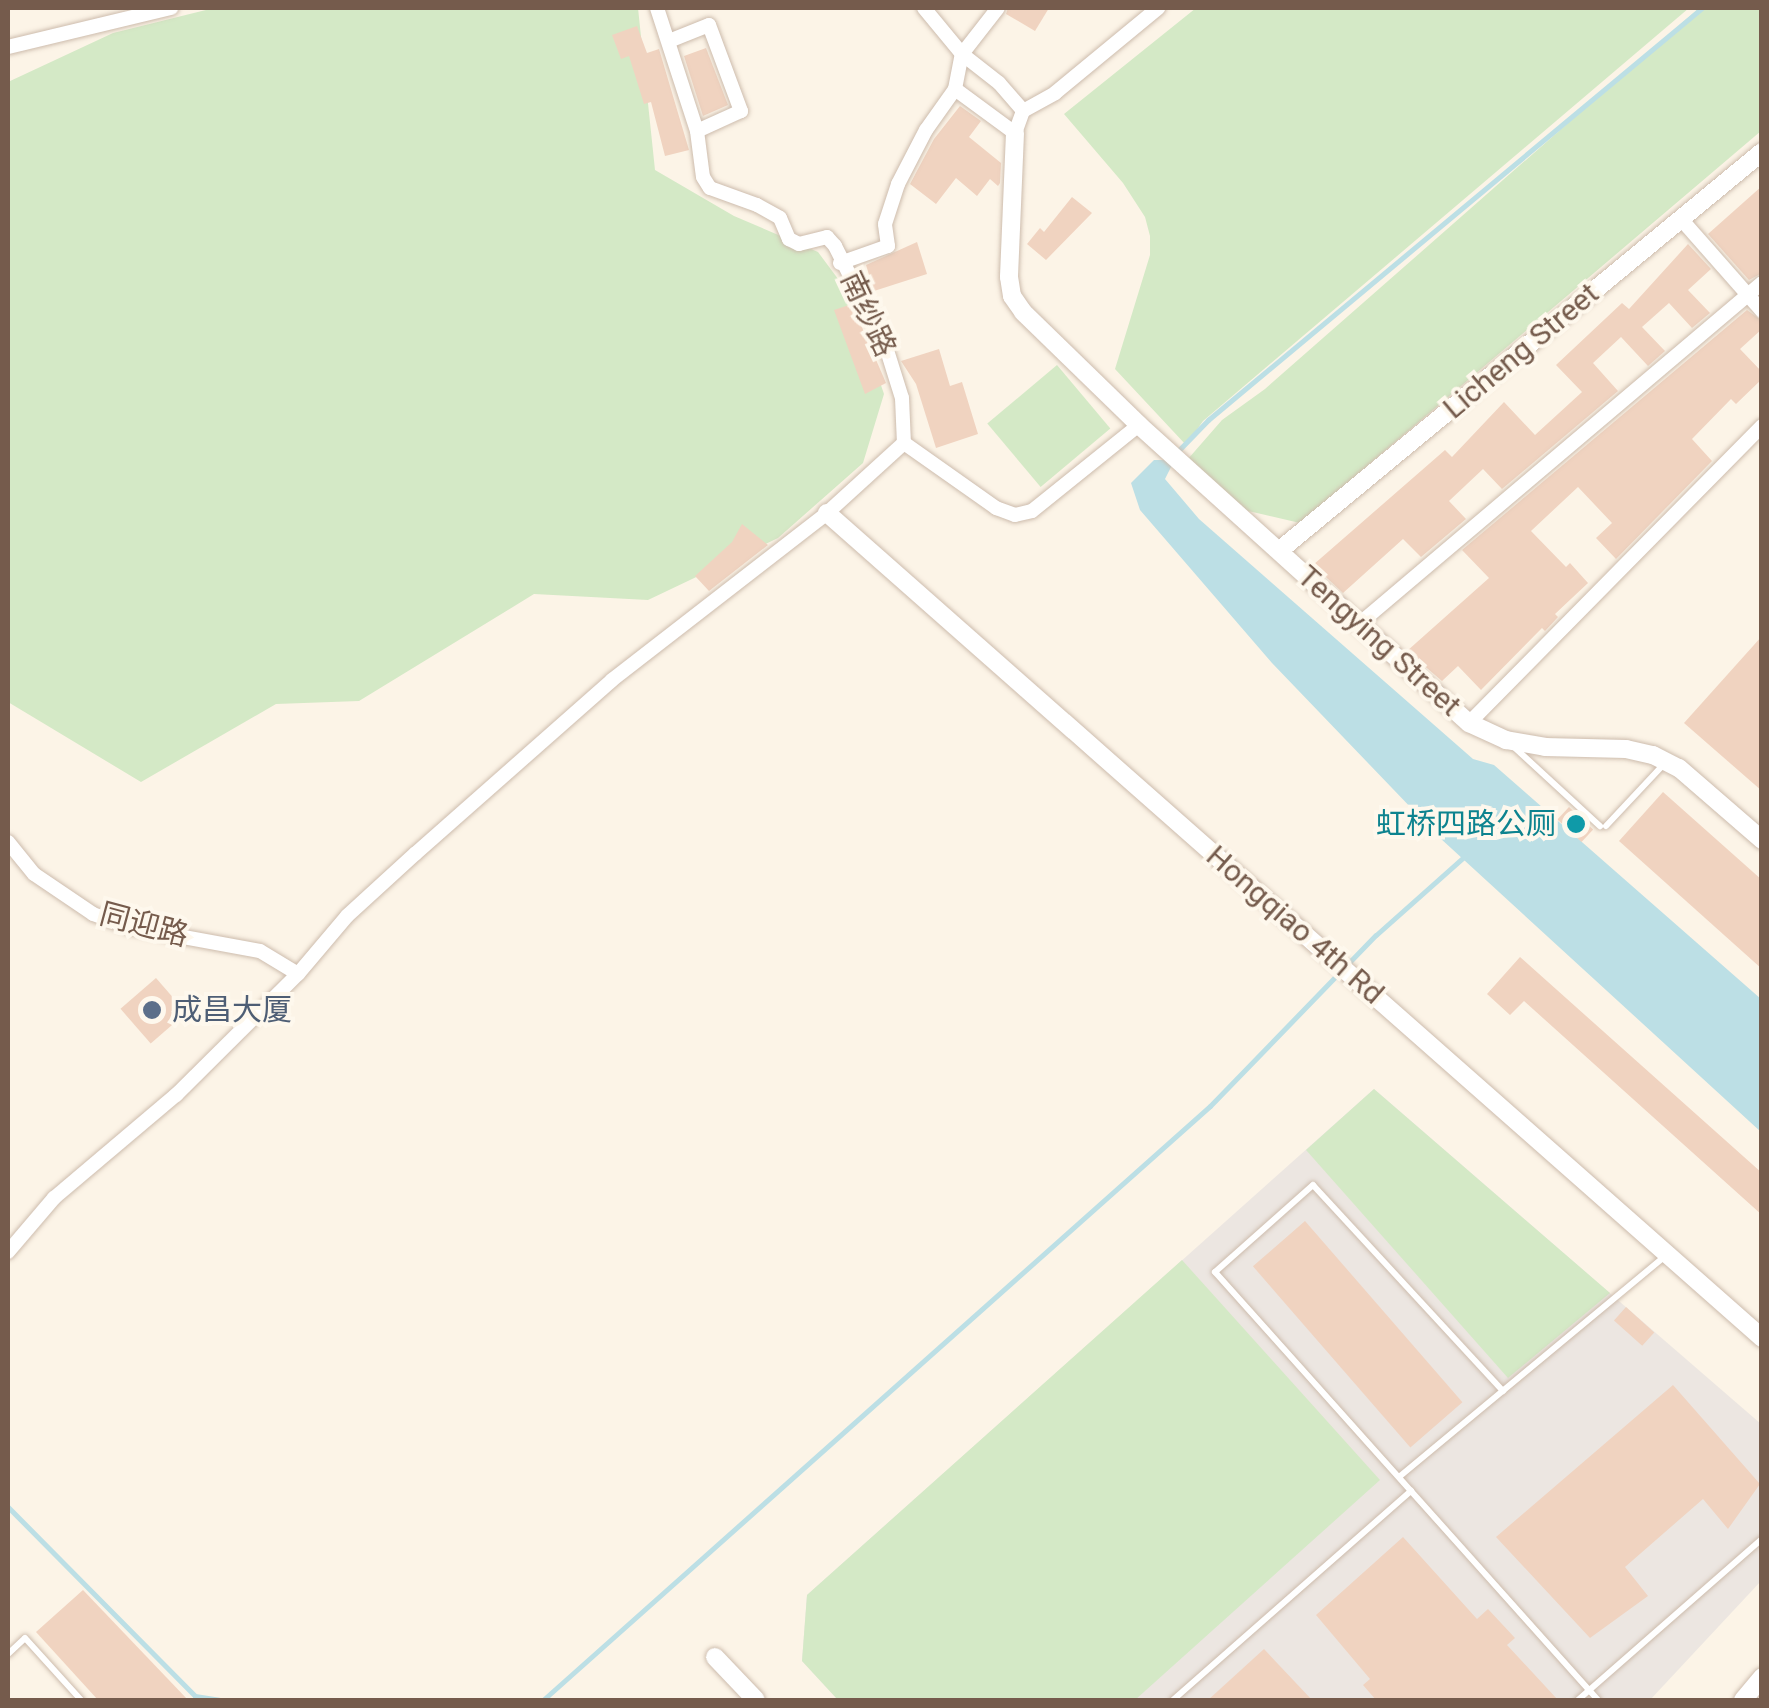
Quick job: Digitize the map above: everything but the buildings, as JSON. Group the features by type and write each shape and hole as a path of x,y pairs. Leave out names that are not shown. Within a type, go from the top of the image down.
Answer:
{"street":[{"path":"8,47 171,8"},
{"path":"656,8 697,131 703,177 710,188 780,218 789,240 799,244 827,237 840,263"},
{"path":"924,8 962,54 999,83 1023,112"},
{"path":"962,54 998,8"},
{"path":"955,88 1014,134 1023,112 1055,93 1158,8"},
{"path":"669,41 708,25 742,111 697,131"},
{"name":"南纱路","path":"904,443 902,398 886,347 840,263 888,246 885,224 898,184 926,130 955,88 962,54"},
{"name":"Tengying Street","path":"1014,134 1009,277 1012,296 1023,312 1138,426 1469,722 1506,740 1544,747 1626,749 1666,762 1762,840"},
{"name":"Licheng Street","path":"1280,550 1762,152"},
{"path":"1681,219 1762,311"},
{"path":"1360,624 1762,282"},
{"path":"8,1252 54,1198 176,1095 298,974 348,916 573,714 827,513 904,443 996,508 1015,515 1032,512 1138,426"},
{"path":"1469,722 1762,426"},
{"name":"Hongqiao 4th Rd","path":"827,513 1762,1338"},
{"name":"同迎路","path":"8,842 34,874 93,914 129,927 260,951 298,974"},
{"path":"716,1657 756,1700"},
{"path":"1744,1700 1762,1677"}],"lane":[{"path":"1506,740 1603,826 1666,762"},
{"path":"1503,1391 1313,1185 1215,1272 1598,1700"},
{"path":"1399,1477 1667,1255"},
{"path":"1173,1700 1411,1490"},
{"path":"1578,1700 1762,1538"},
{"path":"8,1654 25,1638 81,1700"}],"shaded area":[{"path":"1374,1089 1761,1424 1761,1581 1650,1700 838,1700 802,1661 807,1595"}],"green space":[{"path":"214,8 638,8 655,170 734,216 818,252 850,295 884,394 863,463 778,538 648,600 534,594 359,701 276,704 141,782 8,702 8,82 113,33"},
{"path":"1196,8 1689,8 1203,421 1186,445 1115,369 1150,255 1145,217 1123,183 1064,114"},
{"path":"1699,8 1761,8 1761,131 1300,523 1244,510 1188,459 1222,420 1265,389"},
{"path":"1057,365 1110,429 1041,487 987,423"},
{"path":"1374,1089 1610,1293 1508,1378 1306,1150"},
{"path":"1182,1260 1380,1480 1135,1700 838,1700 802,1661 807,1595"}],"water":[{"path":"1154,460 1166,460 1172,465 1165,479 1199,519 1473,759 1494,765 1761,999 1761,1132 1440,838 1272,663 1140,510 1131,483"}],"waterway":[{"path":"1177,452 1208,420 1702,8"},
{"path":"543,1700 1210,1106 1376,935 1465,856"},
{"path":"8,1507 195,1696 219,1700"}],"place":[{"name":"虹桥四路公厕","path":"1576,824"},
{"name":"成昌大厦","path":"152,1010"}]}
